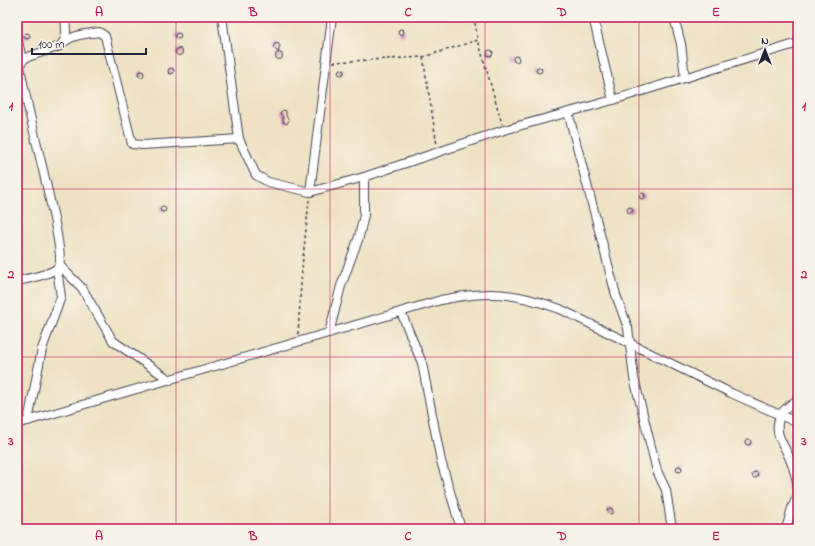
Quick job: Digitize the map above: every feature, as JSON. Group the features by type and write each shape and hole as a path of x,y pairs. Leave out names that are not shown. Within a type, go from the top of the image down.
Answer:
{"street":[{"path":"64,42 66,36 65,17"},
{"path":"222,17 239,139 256,175 268,182 310,192 504,130 613,100 798,43"},
{"path":"310,192 325,63 332,17"},
{"path":"593,17 613,100"},
{"path":"674,17 681,44 685,77"},
{"path":"22,60 60,46 73,36 99,32 105,36 132,144 143,145 239,139"},
{"path":"17,36 22,60 20,64 24,89 60,252 58,267 61,297 42,349 28,421"},
{"path":"568,112 605,249 612,282 628,328 634,378 657,471 666,490 672,529"},
{"path":"328,333 341,286 363,222 365,208 364,176"},
{"path":"17,281 58,267"},
{"path":"58,267 82,288 113,341 170,380"},
{"path":"17,424 441,300 471,294 504,294 534,300 560,309 798,423"},
{"path":"401,312 422,364 441,461 461,529"},
{"path":"798,399 780,415 778,436 789,456 798,490"},
{"path":"786,529 798,496"}],"path":[{"path":"474,17 478,40 504,130"},
{"path":"325,63 423,57 478,40"},
{"path":"423,57 438,152"},
{"path":"298,342 302,268 310,192"}],"building":[{"path":"401,29 404,32 401,35 398,32"},
{"path":"27,33 30,36 27,39 24,36"},
{"path":"178,33 181,36 178,39 175,36"},
{"path":"278,43 280,46 278,52 273,47"},
{"path":"179,49 182,52 179,55 176,52"},
{"path":"490,50 493,53 490,56 487,53"},
{"path":"279,53 282,56 279,59 276,56"},
{"path":"516,56 519,59 516,62 513,59"},
{"path":"539,67 542,70 539,73 536,70"},
{"path":"171,68 174,71 171,74 168,71"},
{"path":"341,69 344,72 341,75 338,72"},
{"path":"141,71 144,74 141,77 138,74"},
{"path":"283,110 286,111 286,116 289,120 287,124 283,122 283,117 280,113"},
{"path":"642,193 645,196 642,199 639,196"},
{"path":"163,206 166,209 163,212 160,209"},
{"path":"630,207 633,210 630,213 627,210"},
{"path":"748,439 751,442 748,445 745,442"},
{"path":"679,466 682,469 679,472 676,469"},
{"path":"755,472 758,475 755,478 752,475"},
{"path":"610,508 613,511 610,514 607,511"}]}
